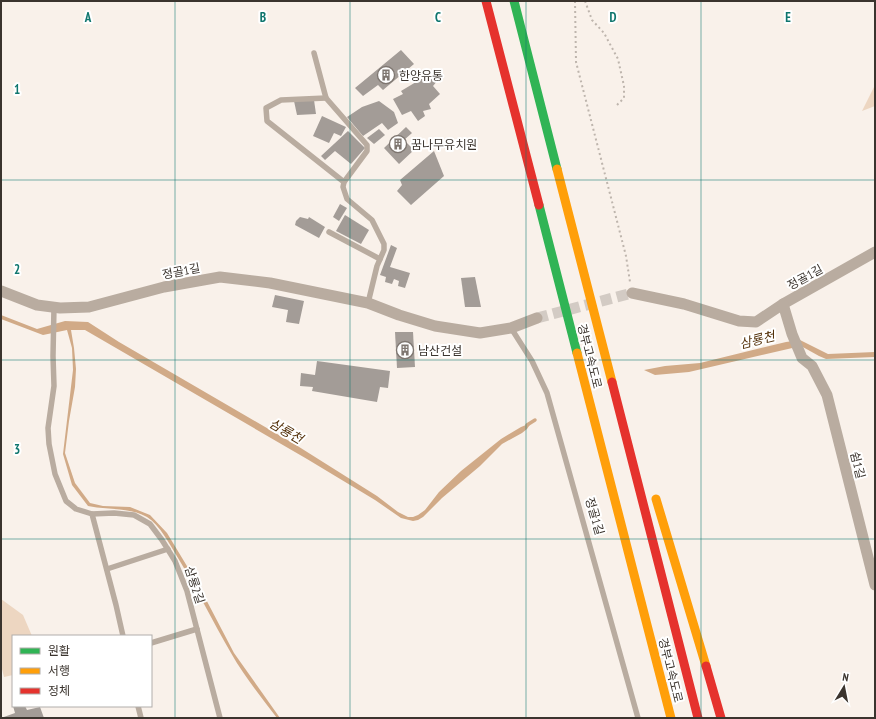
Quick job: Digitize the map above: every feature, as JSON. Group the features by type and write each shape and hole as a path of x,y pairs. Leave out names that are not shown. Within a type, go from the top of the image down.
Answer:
{"highway":[{"name":"경부고속도로","path":"486,1 671,718"},
{"name":"경부고속도로","path":"514,1 698,718"},
{"path":"540,101 623,388"},
{"path":"654,494 721,718"}],"street":[{"name":"정골1길","path":"632,294 684,304 739,321 756,322 783,304 875,252"},
{"name":"정골1길","path":"1,291 54,313 88,308 164,287 220,277 270,284 368,303 434,326 480,332 511,328 537,318"},
{"name":"쉼1길","path":"783,304 792,334 802,358 812,366 827,395 875,585"}],"lane":[{"path":"314,53 326,98 367,145 368,151 344,182 343,188 347,199 372,220 384,244 384,250 377,266 368,303"},
{"path":"326,98 281,100 266,108 267,121 344,182"},
{"path":"329,232 380,259"},
{"name":"삼룡2길","path":"54,313 54,386 48,428 49,444 55,474 66,501 76,509 92,514 114,513 134,516 150,524 168,549 176,561 185,585 220,718"},
{"name":"정골1길","path":"511,328 532,361 547,393 638,718"},
{"path":"92,514 123,635"},
{"path":"106,569 168,549"},
{"path":"152,643 197,629"},
{"path":"138,707 141,718"}],"path":[{"path":"575,1 576,62 626,256 632,294"},
{"path":"585,1 592,20 604,33 618,59 624,86 624,98 617,105"}],"shaded area":[{"path":"875,86 875,106 862,111 874,87"},
{"path":"1,315 37,329 65,321 88,322 119,342 296,445 377,496 398,512 408,517 418,515 425,510 439,492 461,471 501,439 531,423 522,433 502,444 480,466 442,498 423,517 413,521 401,518 375,500 307,459 85,330 71,330 76,369 75,387 65,453 75,483 90,503 103,506 130,507 150,515 167,533 199,586 234,653 280,718 277,718 236,662 185,570 156,525 147,517 133,512 88,506 72,485 63,454 73,370 72,348 67,330 43,335 1,319"},
{"path":"800,340 828,354 875,352 875,357 826,359 801,346 689,372 655,375 644,370 665,366 700,363"},
{"path":"1,599 23,615 32,635 12,635 12,675 4,677 1,665"}],"building":[{"name":"한양유통","path":"401,50 414,64 383,90 378,85 363,96 355,88"},
{"path":"431,73 438,80 433,86 440,94 429,104 431,109 423,111 425,116 418,121 411,111 402,115 393,99 403,94 401,91"},
{"path":"314,100 316,114 297,115 294,101"},
{"path":"379,101 394,112 398,123 388,130 382,123 363,136 347,117 362,107"},
{"path":"322,116 346,127 341,136 334,133 329,143 313,136"},
{"name":"꿈나무유치원","path":"406,127 412,133 404,140 414,150 399,164 384,148"},
{"path":"379,129 385,135 374,144 367,138"},
{"path":"348,131 365,148 351,164 335,151 325,160 321,156"},
{"path":"434,151 444,176 411,205 397,191 402,185 400,180"},
{"path":"340,204 347,208 339,221 333,217"},
{"path":"345,215 369,230 361,244 336,231"},
{"path":"300,217 308,219 309,217 325,227 319,238 295,225 296,221"},
{"path":"391,245 397,248 390,267 410,273 405,288 398,286 399,281 394,279 392,284 385,282 386,277 380,275"},
{"path":"475,277 481,307 465,307 461,278"},
{"path":"275,295 304,301 299,324 286,322 288,310 272,307"},
{"name":"남산건설","path":"395,332 413,332 415,367 397,368"},
{"path":"317,361 390,371 388,388 380,387 377,402 312,391 313,387 300,386 301,373 315,375"},
{"path":"13,707 26,707 27,710 40,707 44,718 1,718 15,713"}],"waterway":[{"name":"삼룡천","path":"527,425 535,420"}],"tunnel":[{"path":"537,318 632,293"}],"traffic: fast":[{"path":"514,1 557,169"},
{"path":"539,205 577,353"}],"traffic: slow":[{"path":"557,169 612,382"},
{"path":"577,353 671,718"},
{"path":"656,499 706,666"}],"traffic: jam":[{"path":"486,1 539,205"},
{"path":"612,382 698,718"},
{"path":"706,666 721,718"}],"place":[{"name":"한양유통","path":"386,75"},
{"name":"꿈나무유치원","path":"398,144"},
{"name":"남산건설","path":"405,350"}]}
